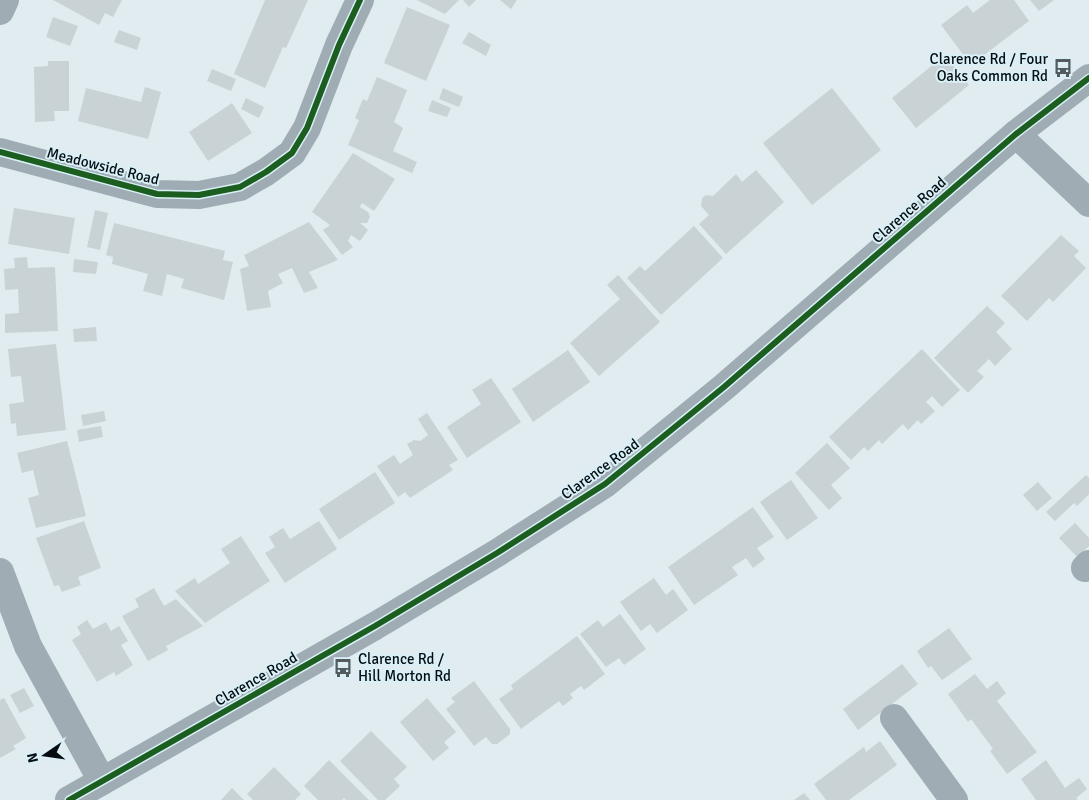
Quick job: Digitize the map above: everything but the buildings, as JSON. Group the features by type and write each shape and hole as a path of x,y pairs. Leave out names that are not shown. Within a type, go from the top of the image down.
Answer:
{"street":[{"path":"0,11 5,0"},
{"name":"Meadowside Road","path":"0,152 157,194 199,195 240,187 266,172 292,153 307,128 339,45 360,0"},
{"name":"Clarence Road","path":"69,800 383,621 497,553 605,484 731,380 1016,134 1089,78"},
{"path":"1016,134 1089,202"},
{"path":"0,572 28,646 102,781"},
{"path":"894,718 954,800"}],"cycle path":[{"path":"0,152 157,194 199,195 240,187 266,172 292,153 307,128 339,45 360,0"},
{"path":"69,800 375,626 497,553 605,484 724,387 1016,134 1089,78"}],"place":[{"name":"Clarence Rd / Four Oaks Common Rd","path":"1063,68"},
{"name":"Clarence Rd / Hill Morton Rd","path":"343,668"}]}
